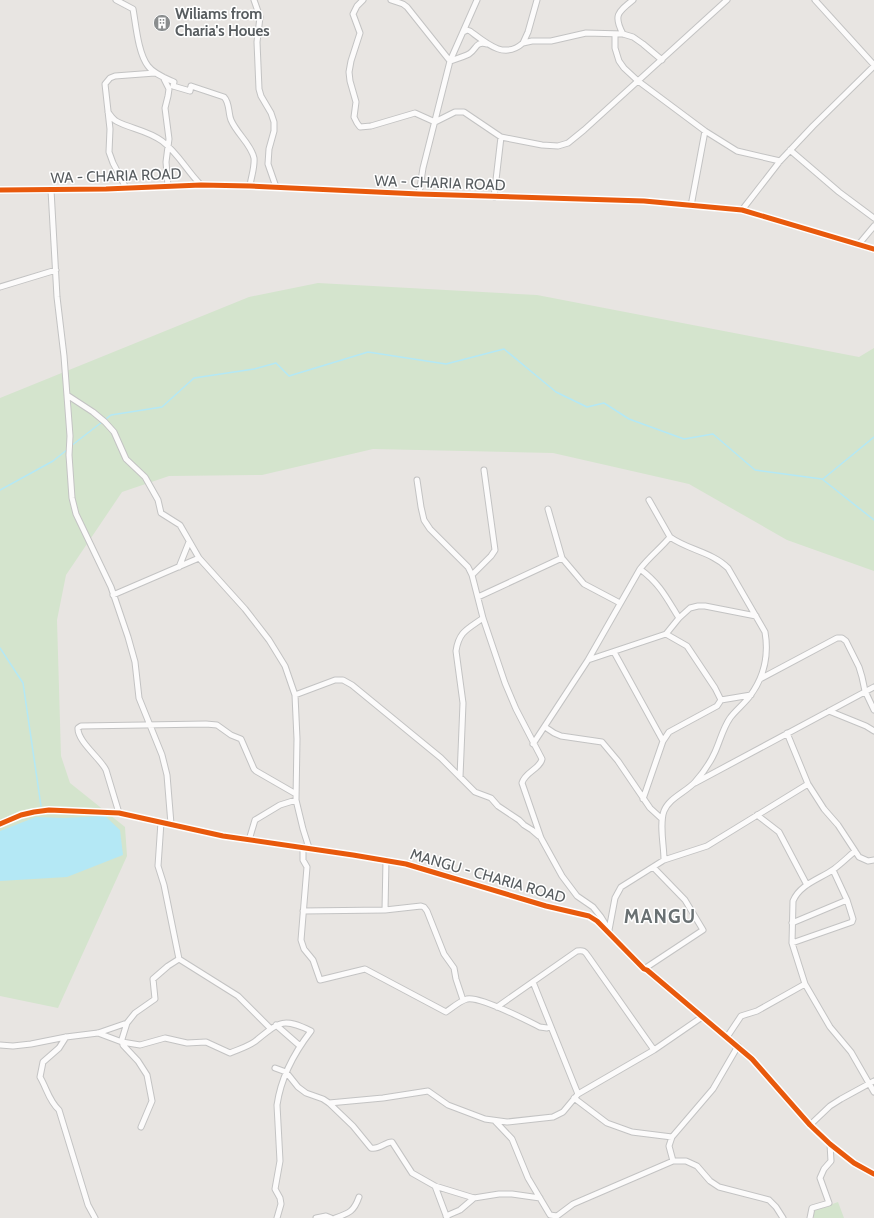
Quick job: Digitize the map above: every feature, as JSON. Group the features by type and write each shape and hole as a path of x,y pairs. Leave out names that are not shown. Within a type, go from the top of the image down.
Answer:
{"street":[{"path":"116,0 133,9 143,56 147,65 155,72 174,82 173,86 190,91 191,86 224,97 227,100 231,121 251,149 254,158 250,186"},
{"path":"254,0 260,17 257,42 259,88 261,96 271,113 274,122 274,131 269,149 268,164 276,188"},
{"path":"363,0 357,6 353,14 360,33 351,61 350,72 350,81 356,102 354,117 357,123 360,127 364,127 415,112 435,122"},
{"path":"391,0 407,7 450,61"},
{"path":"419,194 423,168 450,61 477,0"},
{"path":"463,32 467,30 470,31 487,44 498,49 509,50 517,48 523,43 528,32 536,0"},
{"path":"623,34 618,24 618,16 620,11 633,0"},
{"path":"435,122 455,112 464,112 501,137 542,145 558,146 568,143 727,0"},
{"path":"742,210 790,150 874,65 815,0"},
{"path":"523,43 532,41 551,41 586,33 623,34 638,40 662,60"},
{"path":"615,34 615,48 619,61 638,81 705,131 742,153 780,161"},
{"path":"450,61 472,52 478,44 487,44"},
{"path":"126,188 109,152 110,129 105,84 110,78 123,74 155,72"},
{"path":"163,77 168,89 165,108 169,139 166,162 168,186"},
{"path":"108,112 116,120 147,132 168,146 201,185"},
{"path":"691,206 705,131"},
{"path":"494,197 501,137"},
{"path":"790,150 839,192 874,218"},
{"name":"WA - CHARIA ROAD","path":"0,190 51,190 201,185 494,197 644,201 742,210 874,249"},
{"path":"51,190 70,436 69,468 72,498 76,514 114,595 128,637 135,662 139,698 162,755 167,775 171,824"},
{"path":"859,244 874,226"},
{"path":"0,287 56,270"},
{"path":"67,395 93,412 114,432 126,459 145,478 158,500 161,513 180,526 199,558 246,609 269,640 285,666 295,695 297,739 296,797 309,848"},
{"path":"472,575 495,550 484,470"},
{"path":"417,480 420,507 424,520 430,529 468,567 472,575 483,618 504,683 533,744 542,759 542,762 527,774 522,783 540,838 569,886 577,896 593,907 614,938"},
{"path":"649,500 670,537 681,544 719,560 728,568 766,632 767,643 765,667 751,695 730,718 715,753 706,768 692,785 667,806 662,819 664,860"},
{"path":"548,509 562,558 584,584 620,603"},
{"path":"533,744 588,660 640,569 647,559 670,537"},
{"path":"179,566 189,542"},
{"path":"114,595 199,558"},
{"path":"478,598 562,558"},
{"path":"640,569 653,579 662,590 679,618"},
{"path":"588,660 666,634 679,618 690,608 705,606 756,616"},
{"path":"460,777 463,703 456,651 461,634 483,618"},
{"path":"666,634 687,646 715,688 721,700"},
{"path":"760,679 837,638 842,638 846,641 859,667 865,692 874,710"},
{"path":"614,652 663,741"},
{"path":"295,695 335,680 343,680 352,685 441,758 475,792 491,798 498,806 519,820 540,838"},
{"path":"692,785 874,687"},
{"path":"643,799 663,741 669,732 717,706 721,700 751,695"},
{"path":"829,711 860,723 874,732"},
{"path":"119,813 106,770 92,754 79,733 78,728 81,726 217,725 231,735 242,739 256,771 296,797"},
{"path":"546,726 554,733 561,736 602,742 618,761 650,808 662,819"},
{"path":"788,733 808,784 824,809 838,825 862,859 868,861 874,860"},
{"path":"609,930 615,898 621,887 664,860 703,848 808,784"},
{"path":"249,840 255,820 296,797"},
{"name":"MANGU - CHARIA ROAD","path":"0,824 34,812 49,810 119,813 223,836 386,860 419,867 546,906 589,916 597,921 644,969 738,1046 764,1072 810,1125 830,1144 854,1163 874,1174"},
{"path":"758,815 779,832 807,886"},
{"path":"161,822 158,866 164,885 178,960 238,996 274,1027 300,1046"},
{"path":"303,847 303,860 306,867 302,944 313,960 320,980 365,968 446,1012 463,1000 475,999 497,1007 540,1027 550,1027"},
{"path":"855,851 833,870 798,892 793,901 792,943 805,984 830,1027 851,1052 872,1083 874,1092"},
{"path":"385,910 386,860"},
{"path":"644,969 703,930 684,900 653,867"},
{"path":"792,943 852,922 853,920 847,900 833,870"},
{"path":"792,923 847,900"},
{"path":"303,911 385,910 421,906 424,907 444,954 454,968 463,1000"},
{"path":"497,1007 577,951 585,952 654,1050"},
{"path":"122,1042 127,1023 135,1013 155,999 154,979 168,966 178,960"},
{"path":"533,982 576,1096 607,1123 632,1132 672,1137"},
{"path":"727,1037 742,1016 757,1011 805,984"},
{"path":"329,1103 383,1098 428,1091 448,1105 484,1119 507,1122 553,1117 563,1112 576,1096 654,1050 702,1017"},
{"path":"0,1045 8,1046 31,1044 66,1037 98,1033 127,1023"},
{"path":"98,1033 122,1042 140,1045 165,1038 187,1043 206,1042 230,1053 254,1043 274,1027 290,1023 299,1025 311,1031 300,1046 286,1072 282,1081 277,1105 280,1161 275,1189 280,1198 281,1204 277,1218"},
{"path":"66,1037 59,1048 43,1062 40,1077 45,1085 48,1095 59,1110 88,1205 94,1218"},
{"path":"122,1042 147,1075 152,1101 141,1127"},
{"path":"673,1161 669,1146 672,1137 713,1089 738,1046"},
{"path":"275,1068 286,1072 298,1087 306,1093 324,1099 329,1103 353,1126 371,1148 376,1148 392,1142 412,1173 435,1186 474,1198 499,1194 512,1194 540,1198"},
{"path":"810,1125 830,1106 872,1083"},
{"path":"495,1121 510,1136 528,1178 550,1215 557,1216 574,1204 673,1161 686,1161 698,1166 710,1181 719,1187 769,1200 776,1207 783,1218"},
{"path":"810,1218 812,1208 829,1203 820,1178 824,1169 831,1161 830,1144"},
{"path":"435,1186 447,1217 460,1210 474,1198"},
{"path":"335,1218 348,1213 356,1207 359,1197"},
{"path":"316,1218 326,1216 331,1218"}],"green space":[{"path":"318,283 537,295 859,357 874,348 874,571 787,540 689,484 553,453 373,449 262,475 169,476 122,492 66,575 57,620 61,756 70,783 125,827 127,856 58,1008 0,996 0,398 249,297"},
{"path":"838,1202 844,1218 814,1218 813,1211"}],"water":[{"path":"105,816 120,830 123,855 67,877 0,881 0,831 36,817 63,818"}],"waterway":[{"path":"71,446 111,415 162,407 194,378 254,369 276,363 289,376 368,352 446,364 504,349 556,392 587,407 604,403 629,419 684,439 713,434 755,470 822,479 874,520"},
{"path":"823,479 874,437"},
{"path":"0,490 53,461 68,449"},
{"path":"0,648 23,683 41,806"}],"cycle path":[{"path":"0,190 106,189 201,185 644,201 742,210 874,249"},
{"path":"0,824 21,815 49,810 119,813 223,836 406,864 546,906 589,916 597,921 644,969 752,1059 810,1125 830,1144 854,1163 874,1174"}],"place":[{"name":"Wiliams from Charia's Houes","path":"162,23"}],"district":[{"name":"MANGU","path":"660,916"}]}
